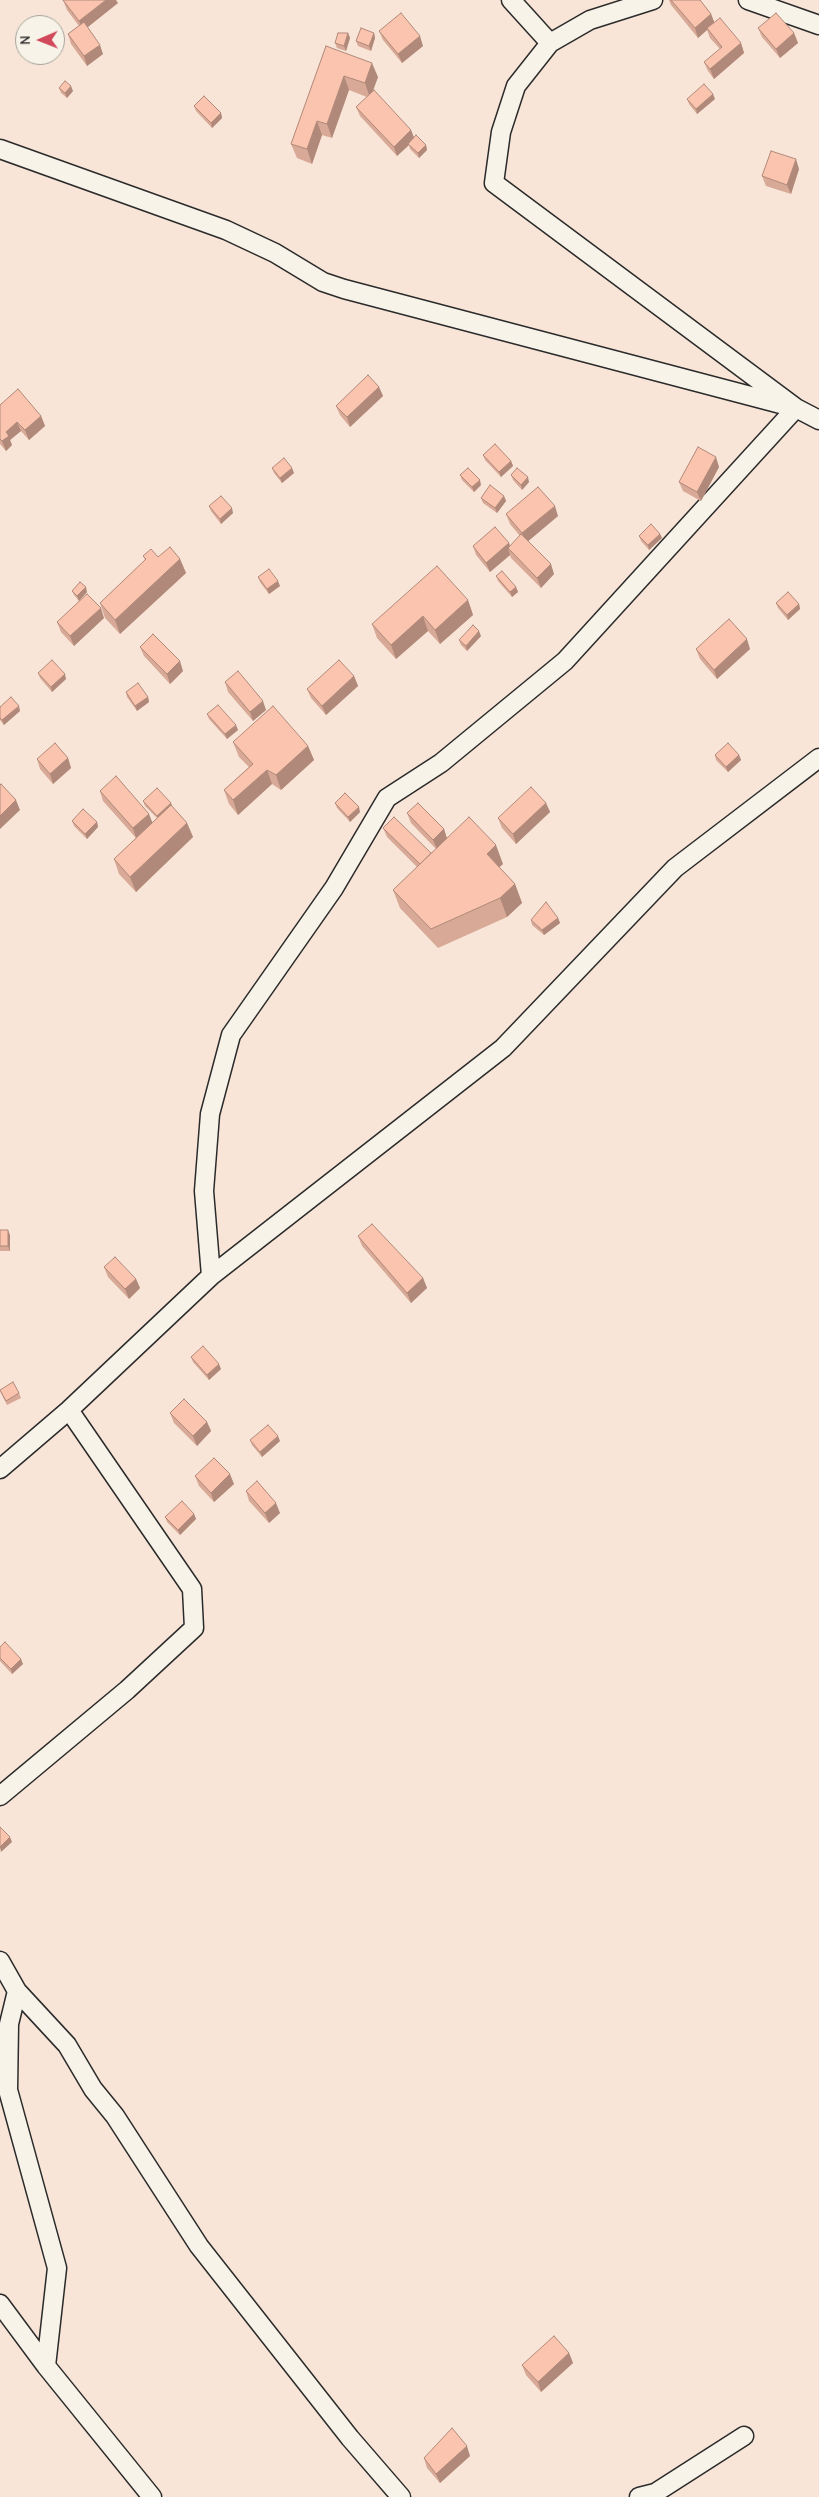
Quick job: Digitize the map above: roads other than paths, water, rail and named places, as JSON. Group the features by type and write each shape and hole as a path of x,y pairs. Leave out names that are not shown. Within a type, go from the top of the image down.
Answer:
{"street":[{"path":"511,0 550,43"},
{"path":"653,0 590,20 550,43 516,86 501,132 494,183 796,408 819,420"},
{"path":"748,0 819,25"},
{"path":"0,149 226,230 275,253 323,282 344,289 796,408"},
{"path":"212,1276 204,1191 210,1114 231,1035 334,888 387,798 441,763 564,661 796,408"},
{"path":"0,1469 69,1410 212,1276 503,1048 675,868 819,758"},
{"path":"0,1796 127,1690 194,1628 192,1589 69,1410"},
{"path":"0,1961 17,1991 67,2045 93,2088 115,2116 199,2246 350,2438 401,2497"},
{"path":"17,1991 9,2024 8,2090 57,2268 46,2366"},
{"path":"0,2304 46,2366 152,2497"},
{"path":"639,2497 655,2493 744,2436"}]}
